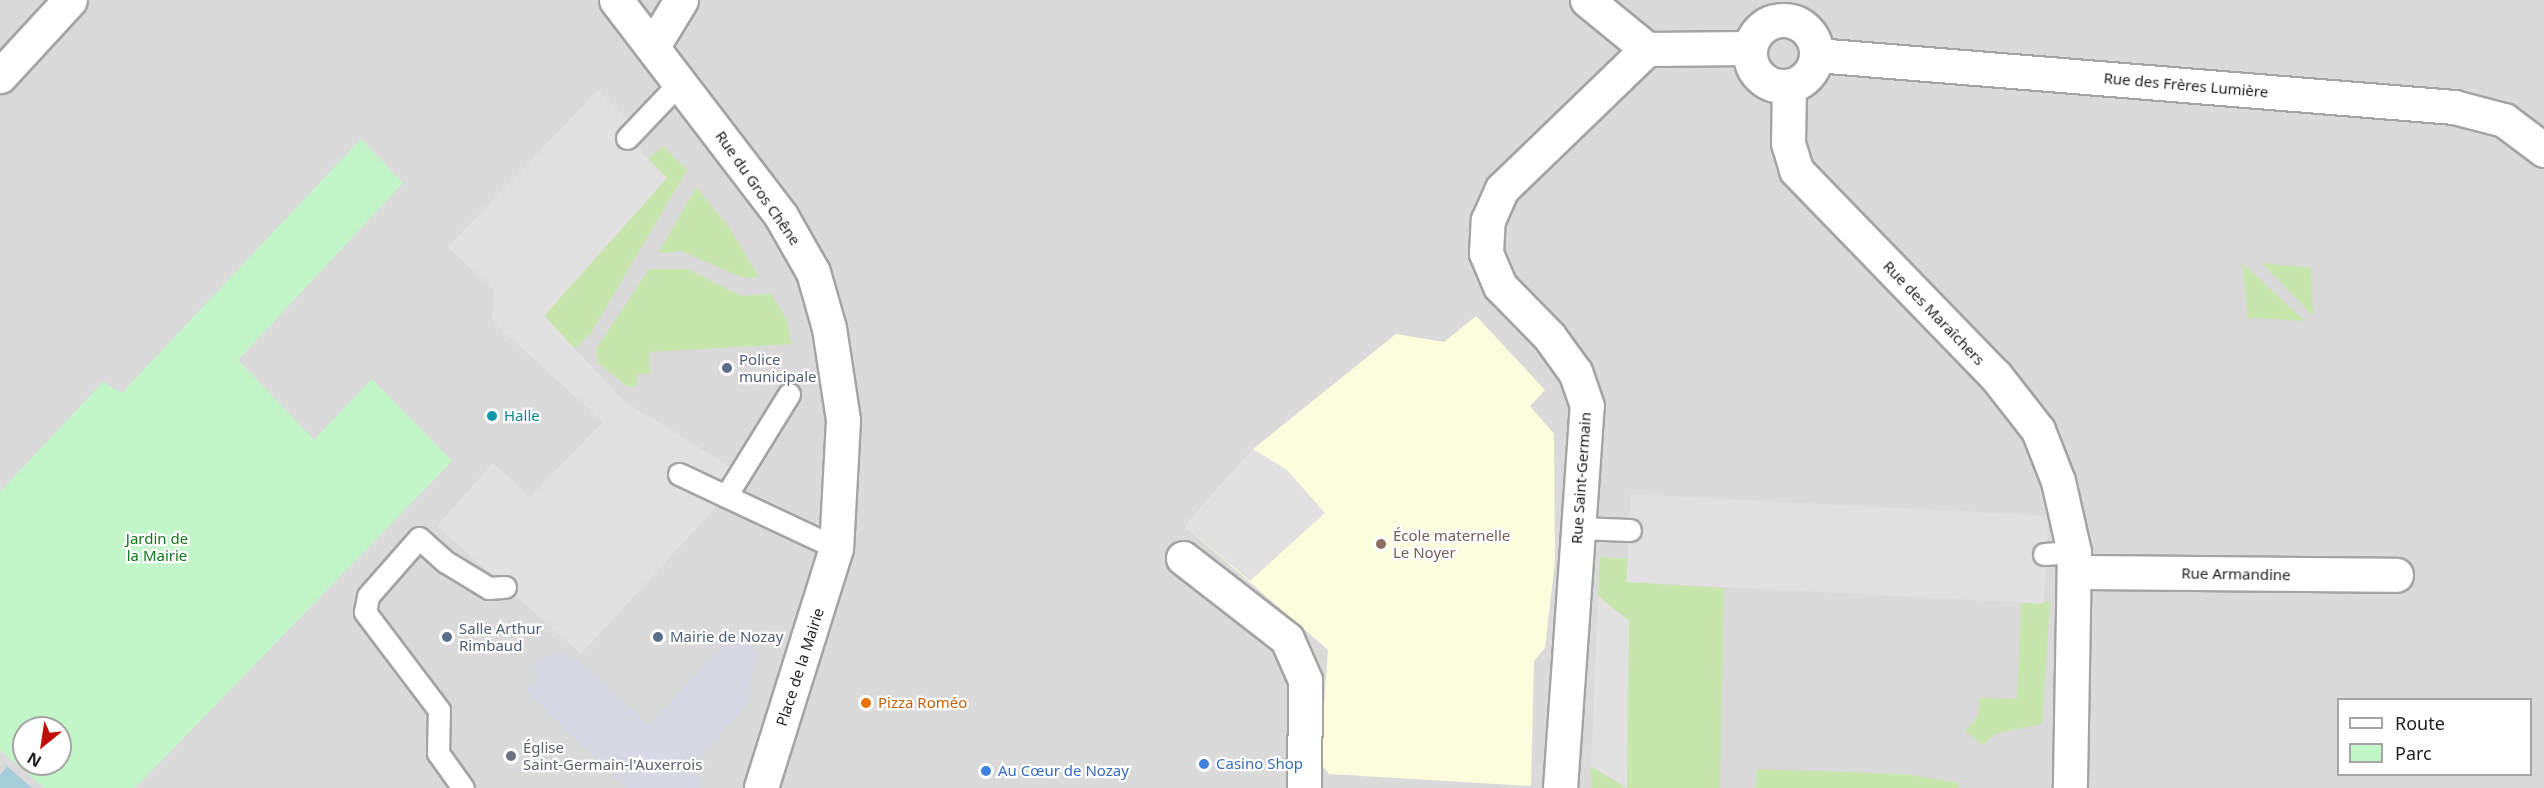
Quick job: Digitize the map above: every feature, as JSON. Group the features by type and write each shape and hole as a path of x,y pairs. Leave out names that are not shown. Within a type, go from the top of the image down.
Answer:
{"street":[{"path":"0,76 70,0"},
{"name":"Rue du Gros Chêne","path":"616,0 681,81 781,216 813,272 843,420 836,548"},
{"path":"653,46 681,0"},
{"path":"1587,0 1647,49 1750,48"},
{"path":"1781,10 1810,34 1816,55 1808,75 1789,86 1760,77 1750,48 1761,29 1781,10"},
{"name":"Rue Saint-Germain","path":"1560,788 1587,406 1575,372 1549,336 1500,286 1486,253 1488,220 1502,189 1647,49"},
{"name":"Rue des Frères Lumière","path":"1816,55 2454,107 2504,120 2544,150"},
{"name":"Rue des Maraîchers","path":"1789,86 1788,143 1796,170 1995,375 2038,430 2058,481 2064,559 2070,788"},
{"name":"Place de la Mairie","path":"763,787 836,548"},
{"path":"1183,558 1287,639 1305,680 1304,788"},
{"name":"Rue Armandine","path":"2064,559 2396,575"}],"lane":[{"path":"627,138 681,81"},
{"path":"726,496 789,394"},
{"path":"679,474 836,548"},
{"path":"1578,528 1630,530"},
{"path":"463,788 438,753 439,710 365,612 368,596 419,538 446,562 489,588 505,587"}],"shaded area":[{"path":"0,0 2544,0 2544,788 0,788"},
{"path":"598,90 640,132 641,152 667,178 544,316 624,401 737,471 726,496 581,654 437,526 493,463 530,497 603,422 492,321 494,290 448,247"},
{"name":"École maternelle Le Noyer","path":"1476,316 1545,390 1530,406 1554,434 1555,561 1545,648 1534,661 1531,786 1329,774 1320,763 1328,650 1185,526 1253,449 1396,334 1444,342"},
{"path":"1253,449 1287,470 1325,513 1250,581 1185,526"},
{"path":"1631,494 2048,516 2044,604 1626,582"},
{"path":"1598,596 1629,621 1627,788 1591,766"},
{"path":"734,631 757,652 748,703 697,761 700,788 626,788 526,690 539,677 533,671 537,660 559,651 580,662 650,726"}],"green space":[{"name":"Jardin de la Mairie","path":"361,139 403,183 238,360 314,440 372,379 452,461 135,788 45,788 31,776 72,776 72,716 12,716 12,760 0,750 0,492 103,382 122,393"},
{"path":"663,146 687,170 591,333 575,349 544,315 667,178 648,159"},
{"path":"696,187 729,227 759,277 744,278 681,251 658,254"},
{"path":"2242,263 2305,321 2248,318"},
{"path":"2262,263 2311,268 2313,316"},
{"path":"649,269 688,269 741,296 771,294 787,320 791,344 649,352 650,374 637,374 637,386 628,387 598,363 596,349"},
{"path":"1600,557 1630,559 1630,582 1724,588 1720,788 1626,788 1629,621 1598,596"},
{"path":"2021,600 2050,602 2042,724 1995,734 1983,745 1965,731 1977,718 1980,698 2017,699"},
{"path":"1591,766 1626,788 1592,788"},
{"path":"1757,769 1905,774 1959,783 1958,788 1756,788"}],"water":[{"path":"7,766 12,770 12,776 18,776 32,788 0,788 0,775"}],"place":[{"name":"Police municipale","path":"727,368"},
{"name":"Halle","path":"492,416"},
{"name":"École maternelle Le Noyer","path":"1381,544"},
{"name":"Salle Arthur Rimbaud","path":"447,637"},
{"name":"Mairie de Nozay","path":"658,637"},
{"name":"Pizza Roméo","path":"866,703"},
{"name":"Église Saint-Germain-l'Auxerrois","path":"511,756"},
{"name":"Casino Shop","path":"1204,764"},
{"name":"Au Cœur de Nozay","path":"986,771"}]}
